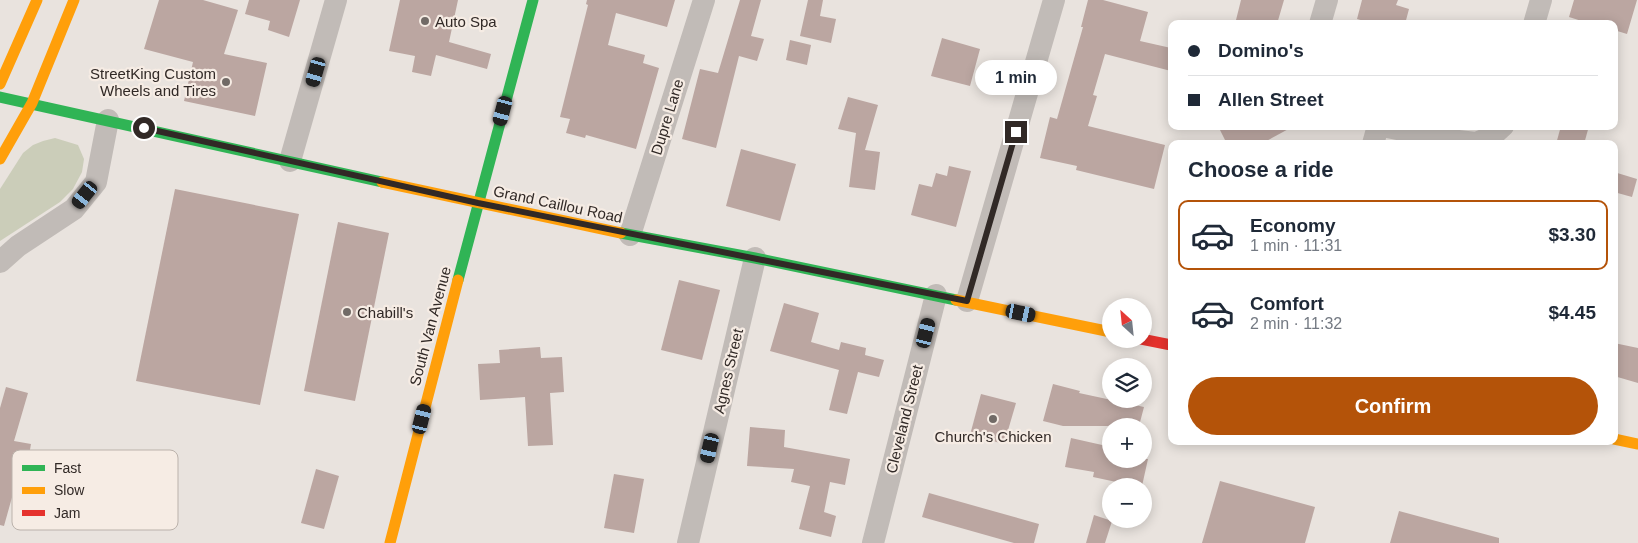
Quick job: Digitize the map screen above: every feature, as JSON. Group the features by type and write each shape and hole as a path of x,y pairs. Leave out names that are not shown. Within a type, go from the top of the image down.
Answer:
{"main road":[{"path":"0,84 37,0"},
{"path":"0,159 32,104 74,0"},
{"name":"South Van Avenue","path":"390,543 533,0"},
{"name":"Grand Caillou Road","path":"0,97 478,203 630,235 967,301 1102,330"},
{"path":"1152,341 1168,344"},
{"path":"1618,440 1638,444"}],"street":[{"path":"290,161 336,0"},
{"name":"Dupre Lane","path":"630,235 704,0"},
{"path":"967,301 1054,0"},
{"path":"1321,20 1327,0"},
{"path":"1535,20 1541,0"},
{"path":"0,262 18,246 74,208 96,182 108,120"},
{"path":"1393,130 1415,138 1444,140"},
{"path":"1482,140 1491,137 1499,130"},
{"name":"Agnes Street","path":"688,543 755,258"},
{"name":"Cleveland Street","path":"873,543 936,295"}],"green space":[{"path":"55,138 78,145 84,159 82,172 73,189 60,202 0,241 0,189 23,153 33,145"}],"building":[{"path":"159,0 203,0 238,10 224,54 267,63 255,116 184,101 193,62 144,49"},
{"path":"249,0 300,0 289,37 268,30 270,21 245,14"},
{"name":"Auto Spa","path":"400,0 458,0 449,42 491,54 487,69 436,55 431,76 412,72 415,56 389,51"},
{"path":"587,0 675,0 667,27 616,13 608,45 645,55 643,63 659,68 636,149 586,135 585,138 566,133 570,119 560,117 588,5 586,4"},
{"path":"740,0 761,0 751,36 764,39 757,61 739,56 716,148 682,139 700,69 718,73"},
{"path":"808,0 823,0 820,16 836,19 831,43 800,36"},
{"path":"1088,0 1103,0 1148,12 1140,41 1168,47 1168,70 1105,54 1093,95 1097,96 1088,126 1165,145 1154,189 1076,170 1077,166 1040,158 1050,117 1057,119 1083,27 1081,27"},
{"path":"1241,0 1284,0 1278,20 1236,20"},
{"path":"1362,0 1398,0 1396,5 1409,9 1406,20 1357,19"},
{"path":"1574,0 1637,0 1627,34 1618,31 1618,20 1578,20 1569,17"},
{"path":"942,38 980,49 970,86 931,76"},
{"path":"790,40 811,45 807,65 786,60"},
{"path":"848,97 878,105 865,150 880,152 875,190 849,187 856,133 838,129"},
{"path":"1220,130 1287,130 1268,140 1225,140"},
{"path":"1560,130 1588,130 1585,140 1557,140"},
{"path":"741,149 796,164 780,221 726,206"},
{"path":"949,166 971,171 956,227 911,215 919,184 932,187 936,173 947,176"},
{"path":"1618,173 1637,179 1632,197 1618,193"},
{"path":"175,189 299,214 260,405 136,381"},
{"name":"Chabill's","path":"338,222 389,233 355,401 304,391"},
{"path":"679,280 720,290 702,360 661,350"},
{"path":"784,303 819,313 811,342 839,350 841,342 866,348 865,355 884,360 879,377 858,372 847,414 829,410 839,370 770,351"},
{"path":"1618,344 1638,348 1638,383 1618,377"},
{"path":"540,347 541,358 562,357 564,392 550,393 553,445 528,446 525,397 480,400 478,364 500,363 499,350"},
{"path":"1053,384 1080,391 1079,393 1102,398 1102,408 1144,408 1141,418 1102,418 1102,426 1063,426 1043,421"},
{"path":"6,387 28,393 14,441 31,444 30,450 12,450 12,497 4,526 0,525 0,408"},
{"name":"Church's Chicken","path":"981,394 1016,403 1004,444 970,435"},
{"path":"750,427 785,430 784,447 850,459 845,485 830,482 824,512 836,516 831,537 799,529 810,486 791,482 794,469 747,466"},
{"path":"1071,438 1102,445 1102,468 1146,468 1144,478 1102,479 1093,477 1094,472 1065,467"},
{"path":"316,469 339,476 324,529 301,523"},
{"path":"614,474 644,479 634,533 604,528"},
{"path":"1220,481 1315,507 1305,543 1202,543"},
{"path":"929,493 1039,524 1034,543 1014,543 922,517"},
{"path":"1399,511 1499,538 1499,543 1390,543"},
{"path":"1094,515 1102,518 1102,528 1110,528 1105,543 1086,543"}],"traffic: fast":[{"path":"458,280 533,0"},
{"path":"0,97 382,182"},
{"path":"621,233 755,258 956,300"}],"traffic: slow":[{"path":"0,84 37,0"},
{"path":"0,159 32,103 74,0"},
{"path":"382,182 621,233"},
{"path":"390,543 458,280"},
{"path":"956,300 1102,330"},
{"path":"1618,440 1638,444"}],"traffic: jam":[{"path":"1152,341 1168,344"}],"place":[{"name":"Auto Spa","path":"425,21"},
{"name":"StreetKing Custom Wheels and Tires","path":"226,82"},
{"name":"Chabill's","path":"347,312"},
{"name":"Church's Chicken","path":"993,419"}],"route":[{"path":"144,128 630,235 967,301 1016,132"}]}
